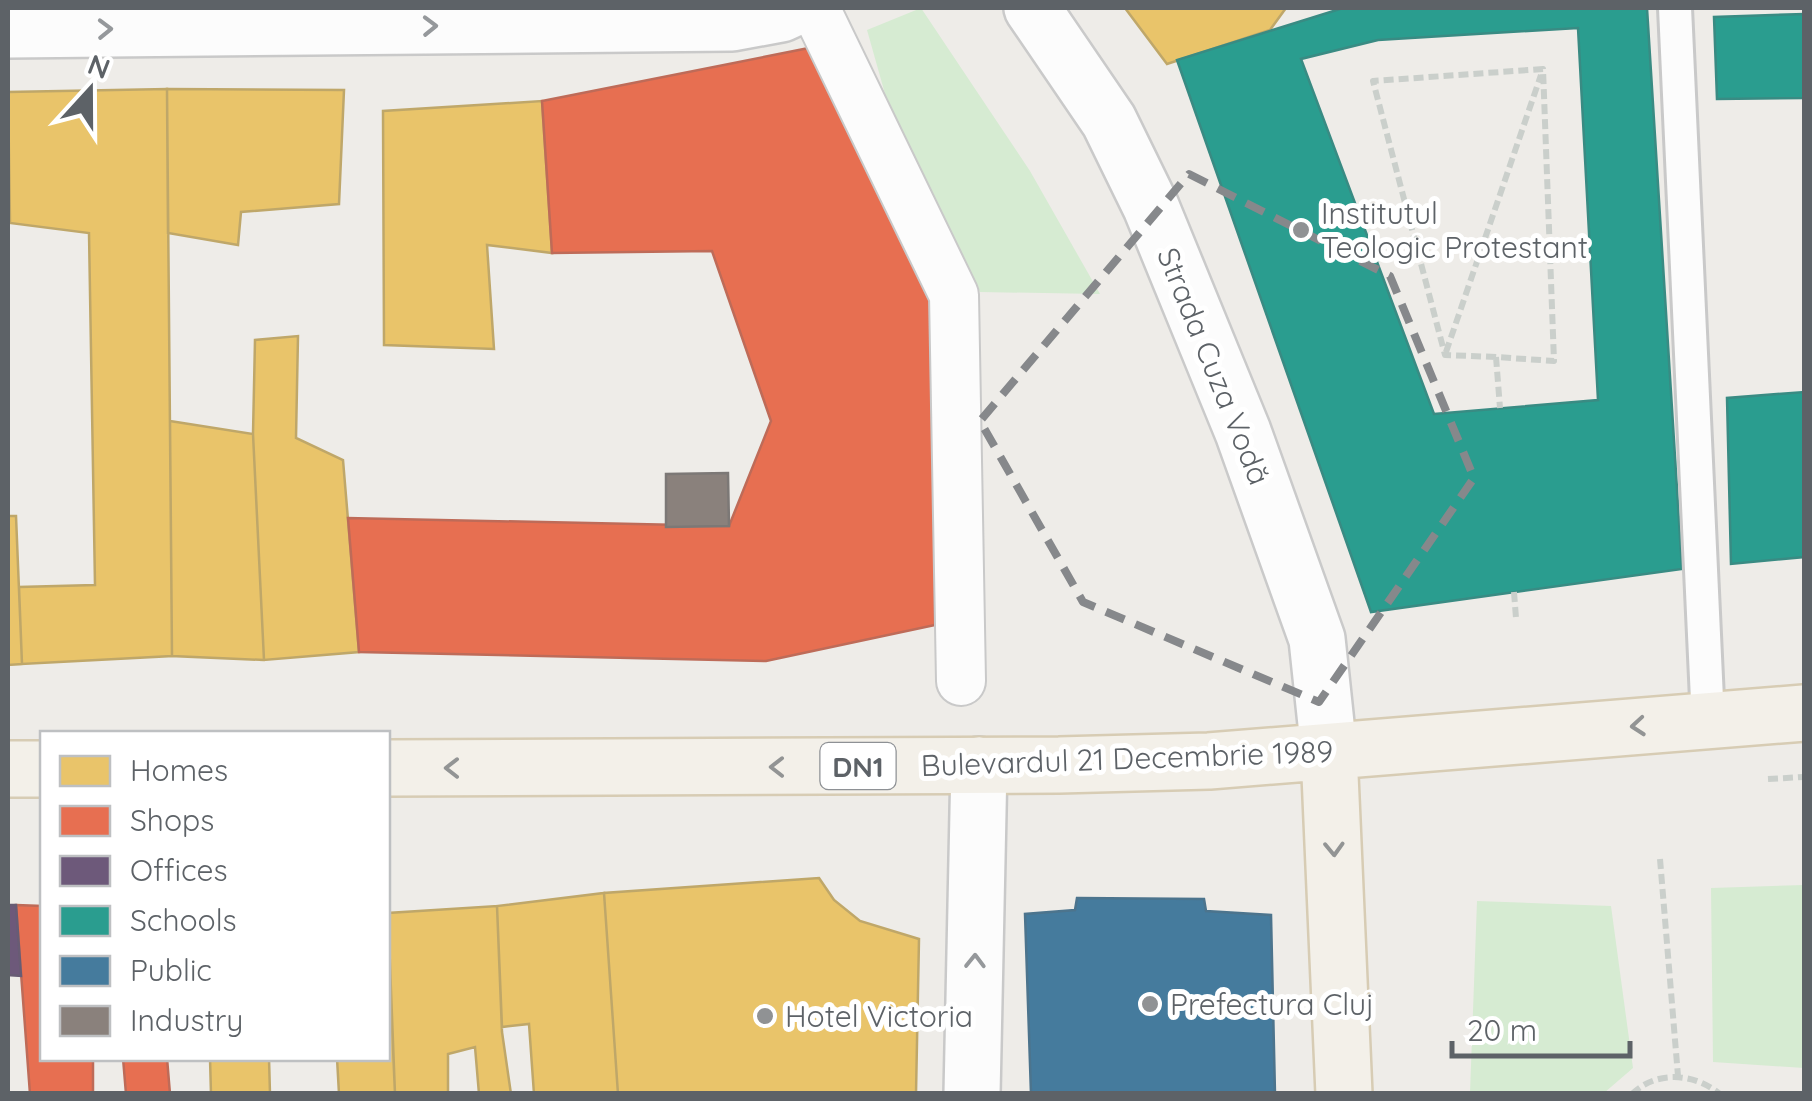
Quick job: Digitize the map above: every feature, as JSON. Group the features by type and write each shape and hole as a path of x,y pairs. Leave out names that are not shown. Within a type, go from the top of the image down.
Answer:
{"main road":[{"name":"Bulevardul 21 Decembrie 1989","path":"390,768 1192,762 1804,712"},
{"path":"1329,752 1344,1094"},
{"path":"8,769 40,769"}],"street":[{"path":"8,30 732,23 794,8"},
{"path":"815,8 954,295 960,681"},
{"name":"Strada Cuza Vodă","path":"1032,8 1109,122 1150,207 1243,432 1316,638 1329,752"},
{"path":"972,1094 979,766"}],"lane":[{"path":"1676,8 1708,720"}],"path":[{"path":"1445,355 1373,81 1543,69"},
{"path":"1445,355 1543,69"},
{"path":"1445,355 1554,360 1543,69"},
{"path":"1496,357 1500,408"},
{"path":"1514,592 1516,618"},
{"path":"1660,859 1678,1076"},
{"path":"1632,1094 1658,1078 1678,1076 1698,1080 1720,1094"}],"highlighted area":[{"path":"1189,174 1390,276 1474,478 1319,702 1083,602 980,421"}],"green space":[{"path":"921,8 1030,171 1100,294 980,292 889,108 867,30"},
{"path":"1804,885 1804,1068 1713,1062 1711,888"},
{"path":"1477,901 1611,906 1633,1068 1604,1093 1470,1093"}],"building: Homes":[{"path":"1125,8 1286,8 1270,30 1167,64"},
{"path":"167,89 172,656 22,664 19,587 95,585 89,233 10,223 8,92"},
{"path":"167,89 344,90 339,204 241,212 238,245 168,233"},
{"path":"542,101 552,253 487,245 494,349 384,345 383,111"},
{"path":"298,336 296,438 343,460 359,652 264,660 253,434 255,340"},
{"path":"170,421 253,434 264,660 172,656"},
{"path":"8,516 16,516 22,664 8,665"},
{"name":"Hotel Victoria","path":"819,878 834,900 860,921 919,939 916,1094 618,1094 604,893"},
{"path":"604,893 618,1094 534,1094 529,1024 502,1027 497,906"},
{"path":"497,906 502,1032 511,1094 479,1094 475,1047 448,1054 448,1094 395,1094 390,913"},
{"path":"390,980 395,1094 339,1094 337,1061 390,1061"},
{"path":"210,1061 269,1061 270,1094 211,1094"}],"building: Shops":[{"path":"809,48 932,300 935,625 766,661 359,652 348,518 729,526 771,421 712,251 552,253 542,101"},
{"path":"16,905 40,906 40,1061 93,1061 93,1094 30,1094"},
{"path":"123,1061 167,1061 170,1094 126,1094"}],"building: Offices":[{"path":"8,905 16,905 21,976 8,975"}],"building: Schools":[{"name":"Institutul Teologic Protestant","path":"1343,8 1647,8 1682,569 1371,612 1177,60","holes":["1578,28 1598,400 1434,414 1301,59 1378,40"]},
{"path":"1804,14 1804,98 1717,99 1714,17"},
{"path":"1804,392 1804,557 1731,564 1727,398"}],"building: Public":[{"name":"Prefectura Cluj","path":"1077,898 1204,899 1206,911 1271,915 1275,1094 1031,1094 1025,914 1075,910"}],"building: Industry":[{"path":"728,473 729,526 666,527 666,474"}],"place":[{"name":"Institutul Teologic Protestant","path":"1301,230"},
{"name":"Prefectura Cluj","path":"1150,1004"},
{"name":"Hotel Victoria","path":"765,1016"}]}
